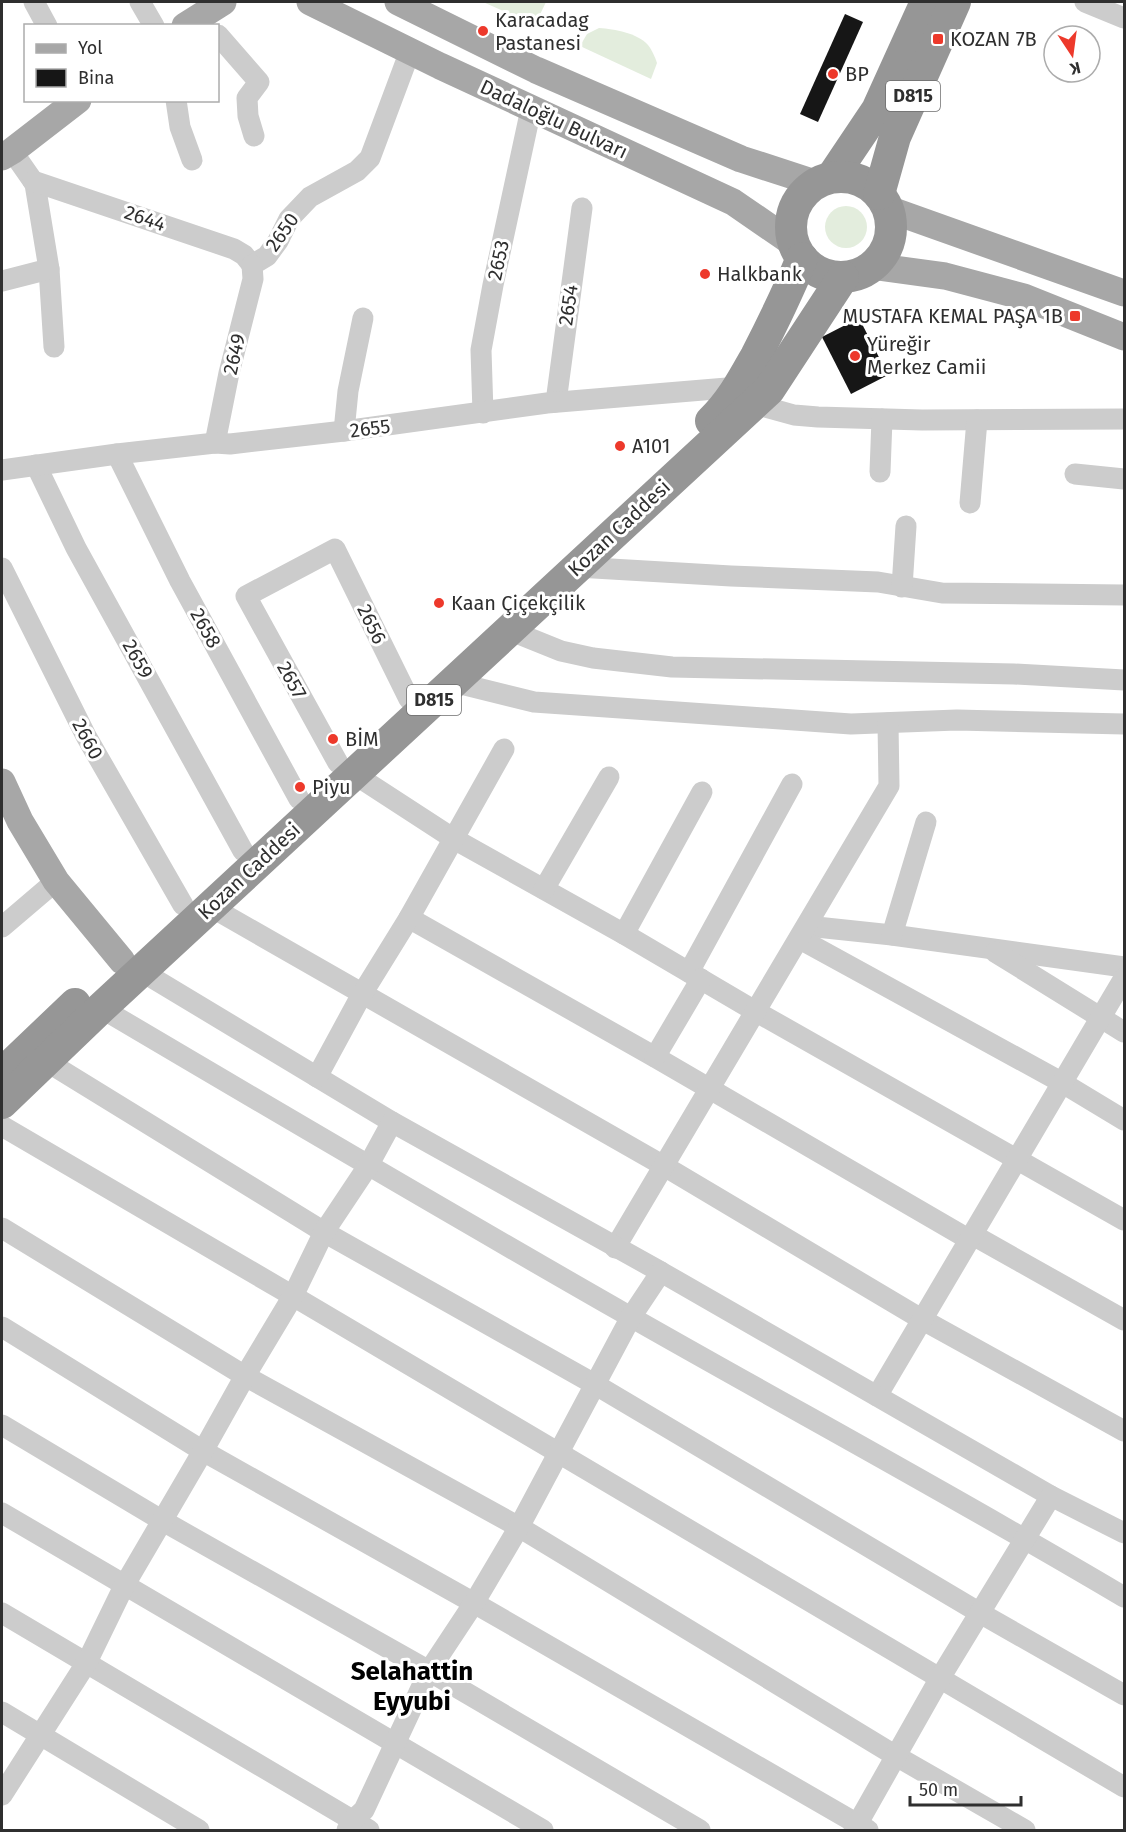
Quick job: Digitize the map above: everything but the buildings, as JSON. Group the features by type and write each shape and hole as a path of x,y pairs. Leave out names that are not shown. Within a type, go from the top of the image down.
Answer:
{"highway":[{"name":"D815","path":"824,180 877,110 926,2"},
{"name":"D815","path":"884,201 895,137 955,2"},
{"path":"849,177 866,183 884,201 891,224 890,240 883,254 872,266 859,274 843,277 828,275 813,268 798,251 791,227 794,210 802,195 824,180 849,177"},
{"name":"Kozan Caddesi","path":"2,1075 40,1036 132,966 346,768 453,682 577,567 747,395 782,306 798,251"},
{"name":"Kozan Caddesi","path":"197,906 243,851 299,799 346,768 409,699 722,411 747,395 769,390 843,277"},
{"name":"Kozan Caddesi","path":"2,1103 101,1008 132,966"}],"main road":[{"path":"205,24 223,2"},
{"name":"Dadaloğlu Bulvarı","path":"310,2 531,109 733,202 798,251"},
{"name":"Dadaloğlu Bulvarı","path":"398,2 547,75 741,159 824,180"},
{"path":"7,154 75,102"},
{"path":"884,201 1125,293"},
{"path":"872,266 945,276 1024,297 1125,337"},
{"path":"2,782 8,811 56,881 132,966"}],"street":[{"path":"34,2 46,24"},
{"path":"140,2 153,24"},
{"path":"1085,2 1125,18"},
{"path":"219,42 259,82 247,98 248,116 254,136"},
{"name":"2650","path":"252,265 267,256 289,219 310,196 357,171 370,158 410,51"},
{"path":"176,102 180,127 192,160"},
{"name":"2653","path":"483,413 481,350 531,109"},
{"path":"7,154 35,184 49,269 54,347"},
{"name":"2644","path":"33,181 234,249 244,255 252,265"},
{"name":"2654","path":"556,402 582,208"},
{"name":"2649","path":"215,443 229,373 253,279 252,265"},
{"path":"2,281 49,269"},
{"path":"344,431 348,391 363,318"},
{"path":"747,395 794,415 882,419 1125,419"},
{"name":"2655","path":"2,471 117,454 344,431 556,402 747,395"},
{"path":"880,472 882,419"},
{"path":"970,503 977,420"},
{"name":"2658","path":"117,454 180,581 299,799"},
{"name":"2659","path":"36,465 76,548 243,851"},
{"path":"1075,474 1125,479"},
{"path":"902,587 906,526"},
{"name":"2656","path":"335,549 409,699"},
{"name":"2657","path":"335,549 246,596 346,768"},
{"path":"577,567 719,576 878,582 942,593 1125,595"},
{"name":"2660","path":"2,568 86,736 197,906"},
{"path":"509,630 561,651 593,658 672,667 1014,674 1125,680"},
{"path":"453,682 534,702 851,724 957,720 1125,724"},
{"path":"615,1248 889,786 888,723"},
{"path":"318,1077 362,994 409,918 504,749"},
{"path":"346,768 454,839 1125,1220"},
{"path":"544,889 609,777"},
{"path":"655,1057 792,784"},
{"path":"624,934 702,792"},
{"path":"892,934 926,822"},
{"path":"2,927 56,881"},
{"path":"197,906 362,994 664,1166 923,1320 1125,1431"},
{"path":"409,918 971,1238 1125,1320"},
{"path":"804,932 892,934 1125,967"},
{"path":"804,932 1125,1120"},
{"path":"989,949 1125,1032"},
{"path":"132,966 392,1122 661,1272 1051,1496 1125,1533"},
{"path":"877,1396 1061,1082 1125,978"},
{"path":"101,1008 368,1166 1125,1597"},
{"path":"46,1061 324,1232 596,1385 1125,1695"},
{"path":"2,1795 87,1662 124,1586 293,1296 324,1232 368,1166 392,1122"},
{"path":"2,1126 1125,1788"},
{"path":"2,1228 245,1376 519,1527 896,1756 1025,1830"},
{"path":"2,1613 87,1662 356,1827 429,1671 474,1603 519,1527 631,1317 661,1272"},
{"path":"2,1327 203,1451 474,1603 860,1828 896,1756 940,1678 1051,1496"},
{"path":"2,1425 163,1521 429,1671 700,1830"},
{"path":"2,1513 543,1830"},
{"path":"2,1712 199,1830"}],"green space":[{"path":"483,2 546,2 535,25"},
{"path":"599,28 632,35 648,45 657,63 651,79 580,46 587,34"},
{"path":"846,206 854,207 861,212 866,219 866,235 861,242 854,247 846,248 838,247 831,242 826,235 825,227 826,219 831,212 838,207"}],"place":[{"name":"Karacadag Pastanesi","path":"483,31"},
{"name":"KOZAN 7B","path":"938,39"},
{"name":"BP","path":"833,74"},
{"name":"Halkbank","path":"705,274"},
{"name":"MUSTAFA KEMAL PAŞA 1B","path":"1075,316"},
{"name":"Yüreğir Merkez Camii","path":"855,356"},
{"name":"A101","path":"620,446"},
{"name":"Kaan Çiçekçilik","path":"439,603"},
{"name":"BİM","path":"333,739"},
{"name":"Piyu","path":"300,787"}],"district":[{"name":"Selahattin Eyyubi","path":"412,1686"}]}
